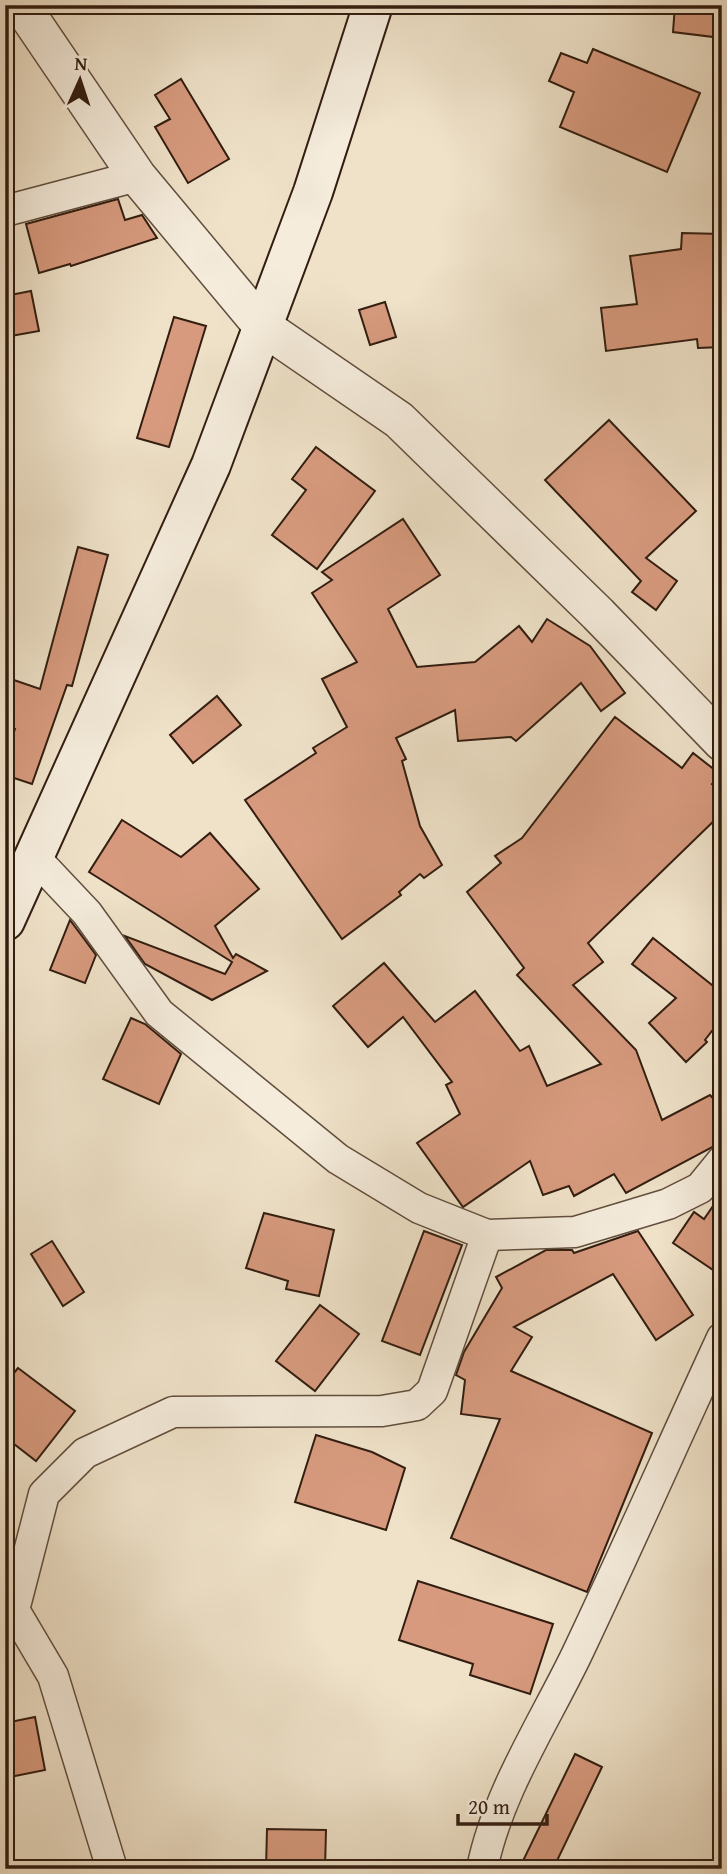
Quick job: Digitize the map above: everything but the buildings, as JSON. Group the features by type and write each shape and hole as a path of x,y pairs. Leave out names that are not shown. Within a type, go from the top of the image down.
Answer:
{"main road":[{"path":"5,920 36,859 211,465 313,192 373,5"}],"street":[{"path":"21,5 137,176 262,326 399,420 598,614 722,742"},
{"path":"5,211 137,176"},
{"path":"36,859 87,913 159,1013 338,1159 419,1208 487,1235 575,1232 668,1204 701,1188 722,1161"},
{"path":"112,1869 53,1676 9,1613 44,1494 85,1453 173,1412 382,1411 417,1405 432,1391 487,1235"},
{"path":"482,1869 488,1843 527,1753 582,1643 722,1338"}]}
